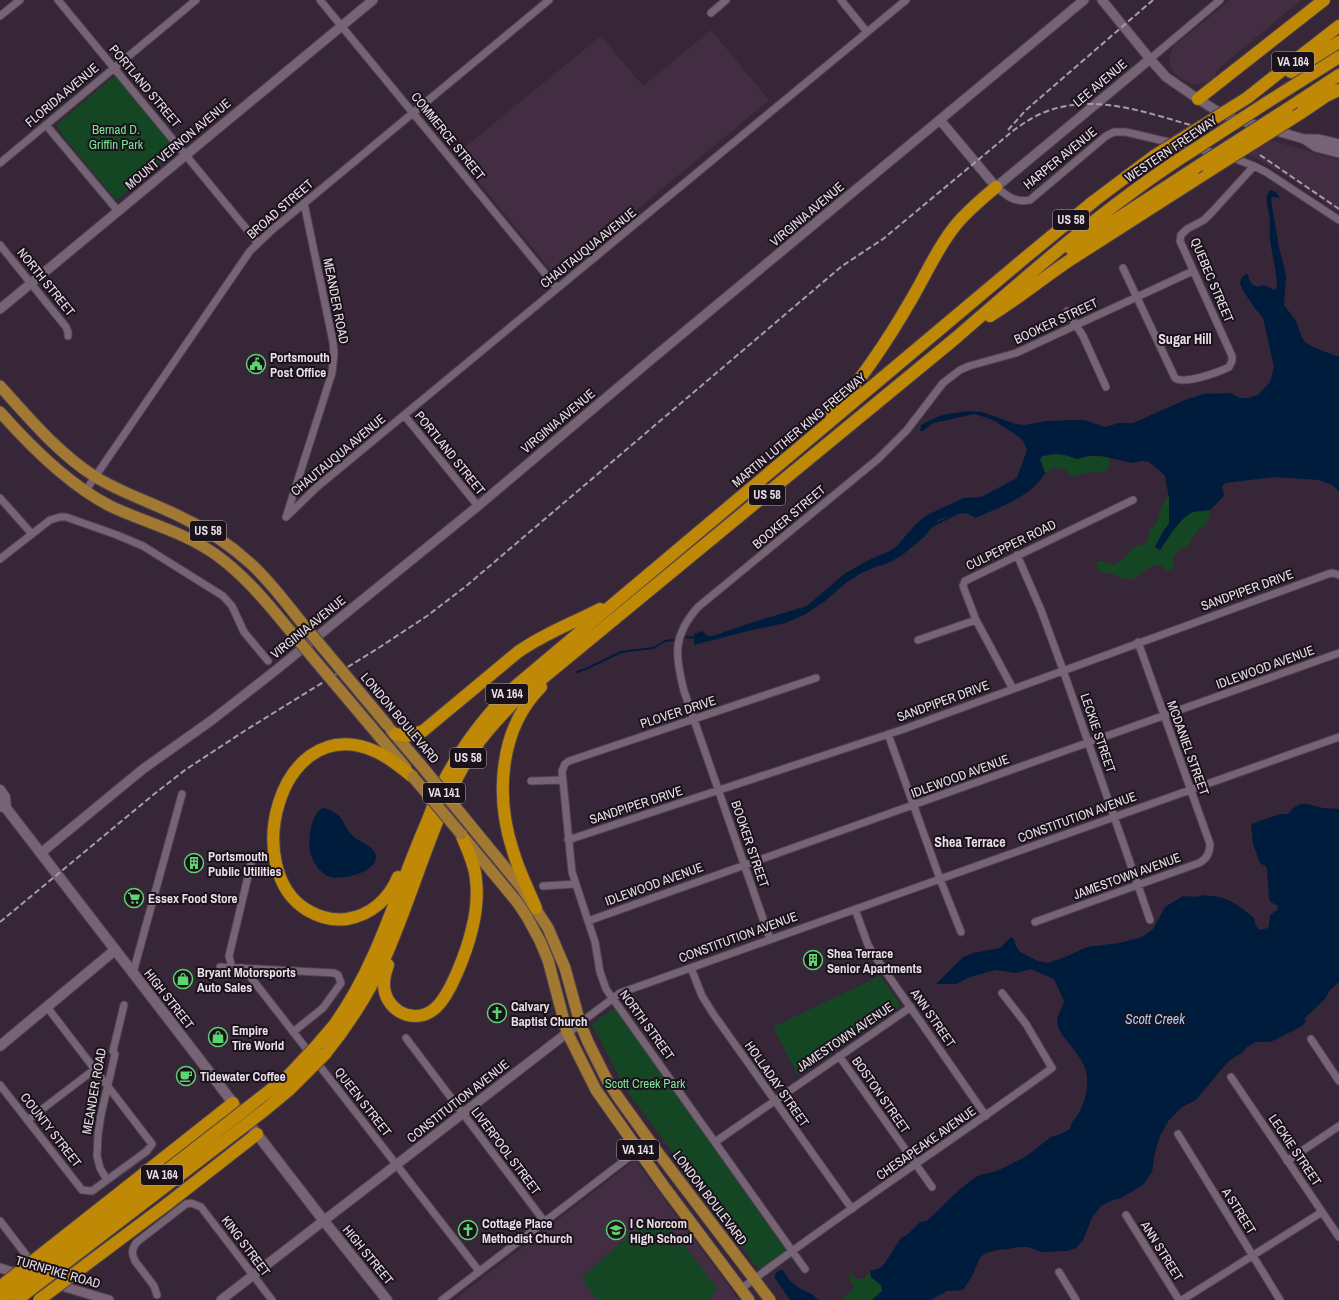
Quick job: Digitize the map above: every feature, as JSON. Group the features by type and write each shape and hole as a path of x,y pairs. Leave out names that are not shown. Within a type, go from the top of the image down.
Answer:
{"highway":[{"path":"1198,99 1324,0"},
{"name":"VA 164","path":"1247,98 1339,26"},
{"name":"US 58","path":"1247,98 1339,42"},
{"name":"WESTERN FREEWAY","path":"1026,277 1122,199 1175,162 1339,57"},
{"name":"US 58","path":"461,834 475,867 477,881 475,912 472,929 458,970 439,1005 424,1015 410,1016 398,1012 392,1006 387,999 384,984 384,976 393,953 401,919 445,803 464,764 499,718 515,701 957,337 1026,277 1061,256 1339,76"},
{"path":"957,337 1008,306 1064,263 1326,96 1339,90"},
{"name":"MARTIN LUTHER KING FREEWAY","path":"422,833 445,778 459,754 485,718 518,684 1094,201 1154,156 1247,98"},
{"path":"804,444 841,402 870,365 911,300 942,245 954,228 964,215 996,187"},
{"name":"US 58","path":"391,730 407,736 423,731 518,652 551,631 605,606 633,588"},
{"path":"536,908 519,868 508,833 503,797 504,760 509,742 519,717 528,702 541,687 566,666 592,638"},
{"path":"413,777 379,752 362,746 340,745 330,747 311,755 303,761 290,777 285,786 277,810 274,823 274,846 279,875 286,889 295,901 311,912 330,919 340,920 361,915 370,911 386,897 396,883 422,833"},
{"name":"VA 164","path":"0,1300 287,1077 318,1044 337,1022 373,956 422,833"},
{"name":"VA 164","path":"17,1300 290,1090 325,1054 350,1022 369,991 387,954 401,919"},
{"path":"0,1287 233,1103"},
{"path":"39,1300 166,1205 257,1134"}],"main road":[{"name":"LONDON BOULEVARD","path":"0,386 55,446 95,476 125,494 180,516 220,539 251,564 298,618 508,869 536,908 548,928 565,968 580,1023 607,1080 726,1243 770,1300"},
{"name":"US 58","path":"0,412 34,449 86,490 110,505 188,538 215,554 245,578 461,834"},
{"name":"HIGH STREET","path":"0,790 5,797 3,807 41,853 324,1221 387,1300"},
{"name":"VA 141","path":"461,834 509,891 527,917 540,941 548,960 567,1032 596,1090 638,1150 749,1300"},
{"path":"0,1046 116,950"}],"street":[{"path":"0,16 20,0"},
{"name":"PORTLAND STREET","path":"58,0 258,243"},
{"name":"FLORIDA AVENUE","path":"0,163 196,0"},
{"name":"COMMERCE STREET","path":"320,0 557,288"},
{"name":"MOUNT VERNON AVENUE","path":"0,309 373,0"},
{"name":"BROAD STREET","path":"86,490 250,251 304,203 549,0"},
{"path":"711,13 726,0"},
{"path":"841,0 867,32"},
{"name":"CHAUTAUQUA AVENUE","path":"286,517 317,487 906,0"},
{"name":"VIRGINIA AVENUE","path":"41,853 143,769 212,720 276,670 478,506 653,358 1084,0"},
{"path":"1102,0 1166,77 1198,99 1217,111 1235,118 1304,139 1316,147 1339,153"},
{"name":"LEE AVENUE","path":"996,187 1220,0"},
{"path":"940,120 996,187"},
{"path":"46,125 118,211"},
{"name":"HARPER AVENUE","path":"996,187 1015,200 1030,200 1106,136 1114,132 1126,132 1238,159 1266,172 1339,220"},
{"path":"1304,139 1318,139 1339,144"},
{"name":"QUEBEC STREET","path":"1137,297 1163,354 1174,376 1178,380 1205,376 1225,369 1231,364 1232,356 1180,241 1181,235 1187,229 1204,220 1254,166"},
{"name":"MEANDER ROAD","path":"286,517 332,373 334,354 333,342 304,203"},
{"name":"NORTH STREET","path":"0,245 66,327 68,336"},
{"path":"1123,268 1137,297"},
{"name":"BOOKER STREET","path":"770,939 684,691 677,665 676,657 680,635 685,623 698,607 882,455 907,430 938,389 950,376 969,366 1016,353 1193,271"},
{"path":"1067,311 1077,325 1106,387"},
{"name":"PORTLAND STREET","path":"404,415 478,506"},
{"path":"0,498 32,534"},
{"name":"CULPEPPER ROAD","path":"1014,688 976,620 963,583 1016,555 1133,500"},
{"path":"0,558 54,518 66,517 117,535 143,546 228,600 235,611 239,624 244,632 268,661"},
{"name":"LECKIE STREET","path":"1016,555 1041,610 1150,920"},
{"name":"SANDPIPER DRIVE","path":"568,840 888,734 1322,576 1333,573 1339,575"},
{"path":"918,640 948,631 976,620"},
{"name":"MCDANIEL STREET","path":"1138,642 1210,844 1208,854 1203,861"},
{"name":"IDLEWOOD AVENUE","path":"588,921 1339,653"},
{"name":"PLOVER DRIVE","path":"562,780 562,769 569,761 816,678"},
{"path":"888,734 960,932"},
{"name":"CONSTITUTION AVENUE","path":"221,1300 567,1032 620,993 1339,737"},
{"path":"531,781 562,780"},
{"name":"NORTH STREET","path":"562,780 572,872 588,921 606,989 805,1269"},
{"path":"133,973 182,794"},
{"name":"JAMESTOWN AVENUE","path":"1036,922 1203,861"},
{"path":"232,968 229,956 251,864"},
{"path":"543,886 576,884"},
{"name":"ANN STREET","path":"855,909 868,945 986,1116"},
{"path":"220,967 334,972 338,976 341,983 323,1008 293,1032"},
{"name":"QUEEN STREET","path":"241,968 249,975 479,1271"},
{"name":"HOLLADAY STREET","path":"691,968 702,996 714,1015 852,1209"},
{"name":"CHESAPEAKE AVENUE","path":"741,1289 792,1251 986,1116 1052,1068 1026,1024 1002,993"},
{"name":"MEANDER ROAD","path":"107,1180 100,1168 97,1156 100,1115 114,1054 112,1051 124,1005"},
{"path":"48,1007 152,1144 147,1151 107,1180"},
{"name":"JAMESTOWN AVENUE","path":"715,1142 911,1007"},
{"name":"LIVERPOOL STREET","path":"406,1038 544,1221"},
{"path":"1311,1039 1339,1081"},
{"name":"BOSTON STREET","path":"839,1056 932,1187"},
{"path":"28,1120 95,1069"},
{"name":"LECKIE STREET","path":"1232,1077 1339,1237"},
{"name":"COUNTY STREET","path":"0,1085 82,1190 92,1191 107,1180"},
{"path":"1287,1160 1339,1126"},
{"name":"A STREET","path":"1178,1134 1280,1300"},
{"path":"442,1300 650,1140"},
{"name":"KING STREET","path":"156,1298 154,1286 133,1256 134,1245 186,1204 191,1203 201,1207 272,1300"},
{"path":"1182,1300 1322,1212"},
{"name":"ANN STREET","path":"1126,1215 1179,1300"},
{"path":"0,1221 29,1257 37,1279"},
{"name":"TURNPIKE ROAD","path":"0,1268 109,1300"},
{"path":"1059,1272 1076,1300"}],"shaded area":[{"path":"1230,0 1301,0 1217,70 1214,79 1210,82 1195,84 1183,80 1175,74 1170,66 1170,56 1174,46"},
{"path":"711,30 769,100 558,275 553,273 459,158 460,151 601,36 643,86"},
{"path":"1255,136 1339,160 1339,212 1285,175 1263,162 1254,157 1234,151"},
{"name":"I C Norcom High School","path":"635,1160 739,1300 454,1300"}],"green space":[{"name":"Bernad D. Griffin Park","path":"117,74 178,149 118,199 115,199 63,136 58,127 58,123"},
{"path":"1055,454 1065,455 1077,459 1088,456 1110,457 1110,463 1107,470 1084,473 1071,477 1065,469 1054,468 1045,473 1040,459 1043,456"},
{"path":"1169,494 1169,524 1155,547 1161,550 1173,529 1181,520 1195,511 1210,510 1207,524 1197,531 1188,547 1181,547 1172,560 1175,568 1167,571 1160,565 1151,566 1132,580 1098,570 1096,561 1102,561 1113,565 1123,559 1135,546 1145,544 1149,537 1149,531 1157,523 1161,508"},
{"path":"880,976 900,1004 897,1010 798,1076 773,1027"},
{"name":"Scott Creek Park","path":"615,1008 785,1247 785,1254 761,1270 756,1266 625,1088 592,1024"},
{"path":"651,1218 666,1222 718,1289 708,1300 599,1300 587,1287 582,1277"},
{"path":"870,1271 871,1277 881,1285 882,1291 872,1300 841,1300 854,1286 850,1280 849,1274 853,1274 856,1279 864,1279"}],"water":[{"path":"1270,190 1276,192 1280,198 1272,197 1271,199 1279,248 1286,278 1284,305 1296,321 1305,342 1315,348 1339,357 1339,491 1332,485 1319,480 1275,477 1225,483 1222,487 1223,497 1210,510 1192,512 1182,520 1160,550 1155,547 1169,524 1169,498 1165,476 1159,470 1149,462 1142,461 1132,463 1101,456 1088,456 1077,459 1065,455 1055,454 1043,456 1040,459 1045,473 1032,489 1024,495 976,518 966,513 955,514 938,520 924,537 901,556 886,564 856,574 825,601 804,615 785,623 694,645 694,634 702,631 708,636 713,636 807,606 844,574 896,547 915,525 927,515 964,498 981,497 1017,478 1027,450 1023,441 1018,436 993,420 975,414 933,423 923,431 920,431 921,425 937,417 969,411 982,412 1016,424 1024,425 1047,421 1084,420 1106,427 1118,423 1133,423 1185,400 1204,394 1230,393 1240,398 1248,398 1258,395 1270,382 1274,367 1263,318 1242,289 1240,283 1242,277 1247,274 1250,282 1255,286 1264,285 1274,290 1277,288 1267,204 1267,197"},
{"name":"Scott Creek","path":"1301,804 1339,809 1339,982 1330,990 1325,999 1305,1018 1306,1021 1302,1026 1270,1042 1256,1042 1247,1047 1242,1053 1230,1060 1196,1100 1182,1107 1169,1120 1160,1136 1155,1152 1152,1172 1143,1185 1121,1198 1108,1202 1100,1207 1092,1218 1083,1240 1076,1248 1067,1251 1042,1252 1028,1247 997,1250 984,1254 980,1258 972,1276 963,1290 947,1291 931,1300 872,1300 882,1291 881,1285 871,1277 870,1271 880,1268 885,1263 900,1239 908,1234 920,1222 929,1219 959,1190 974,1178 997,1171 1025,1157 1051,1137 1070,1129 1082,1107 1085,1098 1087,1078 1085,1069 1077,1054 1062,1034 1057,1021 1064,1001 1054,979 1031,969 1015,973 996,970 970,977 956,984 936,984 963,957 973,953 1000,948 1011,937 1014,939 1020,952 1038,961 1047,963 1063,958 1087,947 1119,943 1142,937 1153,929 1165,907 1183,896 1196,897 1204,895 1228,900 1239,906 1254,918 1256,926 1260,930 1268,928 1270,915 1277,910 1278,906 1269,899 1267,869 1260,863 1253,844 1251,824 1280,814 1288,814 1293,808"},
{"path":"324,808 340,817 354,837 374,851 376,860 367,870 351,876 336,878 326,875 317,867 310,851 310,833 316,814"},
{"path":"780,1270 783,1270 796,1286 816,1297 818,1300 790,1300 775,1278 775,1274"}],"waterway":[{"path":"932,526 958,513"},
{"path":"849,580 861,572 873,567"},
{"path":"685,637 697,638"},
{"path":"577,672 621,652 653,648 665,641 673,640"}],"railway":[{"path":"1008,130 1026,110 1153,0"},
{"path":"0,922 185,770 246,730 380,647 427,616 465,587 842,266 883,239 1025,122 1045,112 1064,106 1084,104 1122,107 1142,111 1198,127"},
{"path":"1260,155 1339,209"}],"place":[{"name":"Portsmouth Post Office","path":"256,364"},
{"name":"Portsmouth Public Utilities","path":"194,863"},
{"name":"Essex Food Store","path":"134,898"},
{"name":"Shea Terrace Senior Apartments","path":"813,960"},
{"name":"Bryant Motorsports Auto Sales","path":"183,979"},
{"name":"Calvary Baptist Church","path":"497,1013"},
{"name":"Empire Tire World","path":"218,1037"},
{"name":"Tidewater Coffee","path":"186,1076"},
{"name":"Cottage Place Methodist Church","path":"468,1230"},
{"name":"I C Norcom High School","path":"616,1230"}],"district":[{"name":"Sugar Hill","path":"1185,339"},
{"name":"Shea Terrace","path":"970,842"}]}
